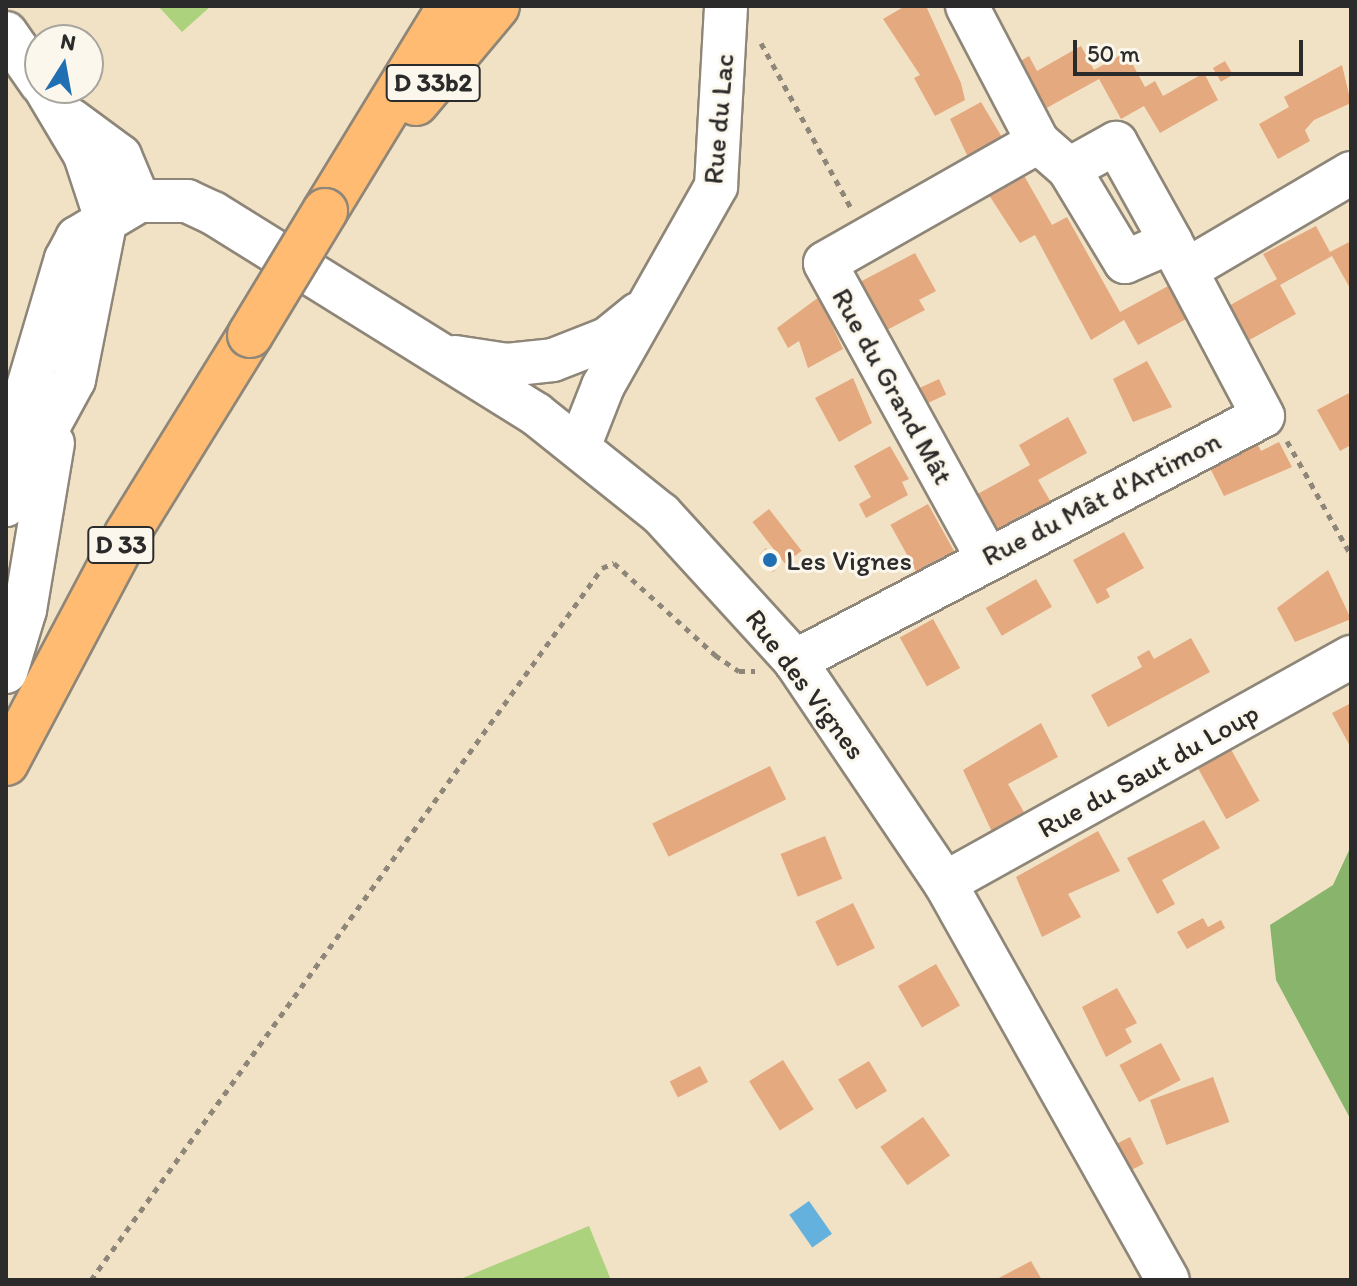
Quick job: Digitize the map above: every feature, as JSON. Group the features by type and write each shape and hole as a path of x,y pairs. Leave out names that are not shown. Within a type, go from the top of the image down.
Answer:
{"main road":[{"name":"D 33","path":"6,763 127,534 450,6"},
{"name":"D 33b2","path":"359,151 417,102 497,6"}],"street":[{"name":"Rue du Lac","path":"579,447 645,309 698,229 716,186 726,6"},
{"path":"967,6 1038,142 1069,169 1125,262 1179,256 1351,173"},
{"path":"6,33 24,59"},
{"path":"6,461 63,271 75,206 56,104"},
{"path":"6,505 57,420 87,342 91,281 122,210 120,156 58,104"},
{"name":"Rue du Grand Mât","path":"986,556 825,263 1038,142"},
{"name":"Rue des Vignes","path":"122,210 187,201 536,414 661,514 945,883 1168,1280"},
{"path":"6,672 25,610 57,420 63,271 77,238 122,210"},
{"path":"1179,256 1263,416"},
{"name":"Rue du Lac","path":"536,414 589,349 645,309"},
{"name":"Rue du Lac","path":"434,352 507,365 589,349"},
{"name":"Rue du Mât d'Artimon","path":"780,666 986,556 1263,416"},
{"name":"Rue du Saut du Loup","path":"945,883 1351,657"}],"path":[{"path":"768,57 868,239"},
{"path":"1263,416 1286,438 1351,555"},
{"path":"91,1280 602,568 614,563 739,671 780,666"}],"green space":[{"path":"158,6 211,6 182,32"},
{"path":"1351,846 1351,1120 1276,980 1270,925 1333,885"},
{"path":"589,1226 611,1280 458,1280"}],"water":[{"path":"809,1201 832,1234 812,1248 789,1215"}],"building":[{"path":"905,6 926,6 961,83 965,100 935,116 914,78 920,75 883,19"},
{"path":"1081,46 1094,70 1126,52 1145,87 1155,81 1163,96 1204,73 1218,100 1160,133 1144,106 1121,119 1099,79 1043,110 1017,63 1029,56 1037,71"},
{"path":"1225,61 1233,75 1221,82 1213,68"},
{"path":"1342,65 1351,103 1314,120 1305,130 1310,141 1278,159 1259,124 1289,107 1284,97"},
{"path":"981,102 1009,149 982,163 976,151 967,155 950,119"},
{"path":"1022,172 1052,225 1067,217 1120,312 1170,285 1188,318 1138,345 1124,320 1091,340 1035,235 1020,243 987,192"},
{"path":"1316,226 1330,252 1351,241 1351,290 1332,256 1280,285 1296,314 1244,343 1225,308 1277,279 1263,254"},
{"path":"915,253 936,291 919,300 925,310 885,331 858,283"},
{"path":"819,297 843,349 808,368 799,341 788,348 777,328"},
{"path":"1147,361 1172,407 1133,422 1113,379"},
{"path":"853,378 872,423 839,442 815,398"},
{"path":"939,379 946,394 924,405 916,390"},
{"path":"1351,392 1351,445 1340,451 1317,410"},
{"path":"1068,417 1087,453 1038,480 1052,504 996,535 974,496 1030,465 1019,445"},
{"path":"1253,435 1261,451 1279,442 1292,467 1224,496 1206,460"},
{"path":"890,446 909,479 902,482 908,495 866,518 859,504 871,497 854,466"},
{"path":"928,504 957,556 919,577 890,525"},
{"path":"769,509 802,551 785,564 752,522"},
{"path":"1124,532 1144,568 1106,589 1110,597 1097,604 1073,560"},
{"name":"Les Vignes","path":"766,548 779,567 773,572 760,554"},
{"path":"1328,570 1351,619 1295,642 1277,608"},
{"path":"1036,579 1052,607 1002,636 986,608"},
{"path":"933,619 960,668 927,686 900,637"},
{"path":"1191,638 1210,672 1108,727 1091,695 1142,667 1137,657 1149,650 1154,659"},
{"path":"1351,703 1351,748 1332,713"},
{"path":"1041,723 1058,757 1008,784 1025,814 992,832 963,770"},
{"path":"1228,744 1260,801 1226,819 1195,762"},
{"path":"770,766 786,799 668,857 652,823"},
{"path":"1204,820 1220,848 1162,880 1175,904 1157,914 1127,858"},
{"path":"1098,831 1120,871 1068,894 1081,917 1042,937 1016,877"},
{"path":"825,836 842,879 798,897 780,854"},
{"path":"853,903 875,948 837,966 815,921"},
{"path":"1203,918 1208,927 1221,920 1225,928 1187,949 1177,932"},
{"path":"936,964 960,1006 922,1028 898,986"},
{"path":"1117,988 1137,1023 1125,1029 1132,1042 1106,1057 1082,1007"},
{"path":"1161,1043 1181,1080 1139,1102 1120,1065"},
{"path":"783,1060 814,1109 780,1130 749,1081"},
{"path":"869,1061 887,1091 856,1110 838,1080"},
{"path":"700,1066 708,1082 678,1097 670,1081"},
{"path":"1213,1077 1229,1122 1166,1145 1150,1100"},
{"path":"923,1117 950,1156 907,1185 880,1147"},
{"path":"1130,1137 1144,1164 1125,1173 1111,1147"},
{"path":"1031,1261 1042,1280 995,1280"}],"place":[{"name":"Les Vignes","path":"770,560"}]}
